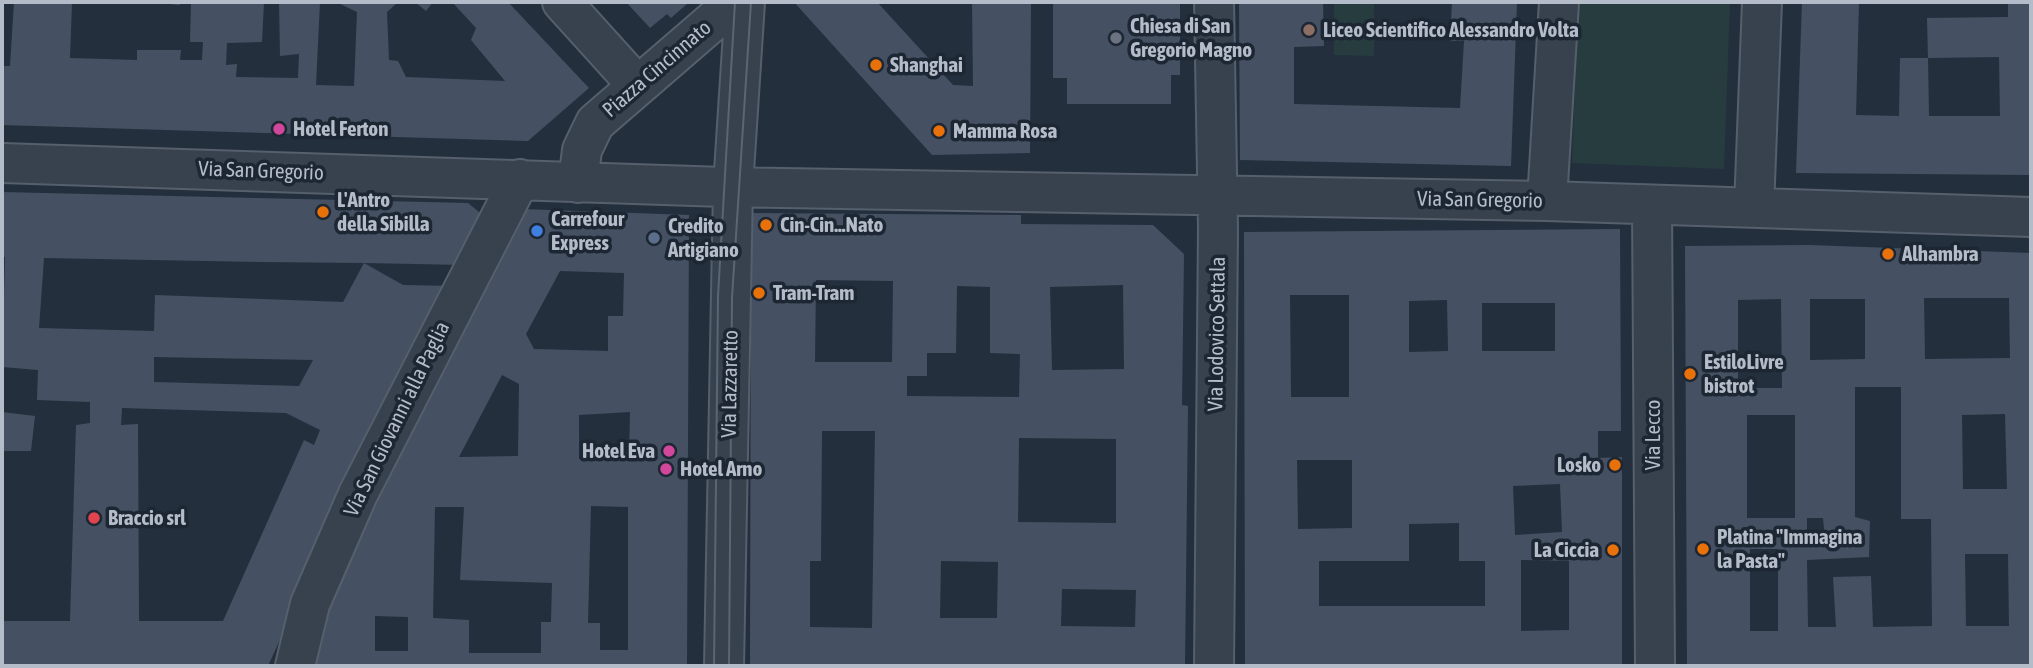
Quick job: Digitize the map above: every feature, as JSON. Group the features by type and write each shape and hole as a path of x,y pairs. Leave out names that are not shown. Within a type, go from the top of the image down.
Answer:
{"street":[{"path":"562,2 638,86"},
{"name":"Piazza Cincinnato","path":"578,183 587,133 594,123 735,2"},
{"name":"Piazza Cincinnato","path":"733,187 745,2"},
{"name":"Via Lodovico Settala","path":"1213,666 1218,197 1214,2"},
{"path":"1547,201 1559,2"},
{"path":"1754,208 1762,2"},
{"name":"Via San Gregorio","path":"2,163 520,180"},
{"path":"520,180 733,187"},
{"name":"Via San Giovanni alla Paglia","path":"295,666 310,604 358,494 520,180"},
{"name":"Via San Gregorio","path":"733,187 1547,201 2031,217"},
{"name":"Via Lazzaretto","path":"724,666 733,187"},
{"name":"Via Lecco","path":"1652,205 1655,666"}],"green space":[{"path":"1334,2 1374,2 1374,56 1334,55"},
{"path":"1578,2 1730,2 1724,169 1572,163"}],"building":[{"path":"14,2 72,2 70,58 137,60 137,50 181,50 180,60 202,60 203,42 190,42 191,2 264,2 262,42 227,43 226,65 237,64 236,77 298,78 299,54 280,56 279,2 320,2 316,85 354,86 357,12 336,2 398,2 387,12 389,60 398,61 406,77 505,81 471,40 476,28 452,2 508,2 589,88 528,141 2,125 2,66 10,66"},
{"path":"149,2 180,2 180,5"},
{"path":"415,2 433,2 426,11"},
{"path":"626,2 687,4 671,18 667,14 650,28"},
{"path":"794,2 877,2 953,85 973,86 972,2 1031,2 1030,153 932,155"},
{"name":"Chiesa di San Gregorio Magno","path":"1053,2 1180,2 1180,75 1171,75 1171,104 1067,104 1067,78 1053,78"},
{"path":"1239,2 1323,2 1324,46 1294,47 1294,104 1460,108 1464,41 1450,41 1452,2 1517,2 1511,166 1240,160"},
{"path":"1802,2 1859,2 1856,115 1899,116 1900,58 1928,58 1927,18 2008,17 2008,2 2031,2 2031,175 1796,173","holes":["1999,57 2000,116 1929,116 1928,58"]},
{"path":"2,192 468,203 484,216 465,265 364,263 403,285 453,286 366,451 268,666 2,666 2,621 70,621 76,425 90,423 90,402 37,400 38,370 2,367 5,257 2,257","holes":["44,258 364,263 343,302 155,295 154,331 39,328","154,357 313,360 299,386 154,382","122,408 286,413 320,430 314,445 304,440 223,621 139,621 138,424 121,425"]},
{"path":"522,209 689,215 687,666 317,666 317,614","holes":["560,271 624,273 623,316 608,316 608,351 534,349 526,334","502,375 519,384 518,456 459,457","630,412 629,459 579,459 579,415","591,506 628,507 628,650 600,650 600,623 588,623","435,507 464,507 460,580 552,583 551,622 541,622 541,653 469,653 469,620 433,618","375,616 408,617 408,651 375,651"]},
{"path":"751,213 1021,215 1021,224 1153,225 1184,254 1182,405 1188,406 1185,666 750,666","holes":["816,280 893,281 892,362 815,362","1123,285 1124,369 1052,370 1050,287","957,286 990,287 990,353 1020,354 1019,397 907,396 907,376 927,376 927,353 956,353","822,431 875,431 872,628 810,627 810,561 821,561","1019,438 1116,439 1116,523 1018,522","941,561 998,562 997,618 940,618","1062,589 1136,590 1135,627 1061,626"]},
{"path":"1620,229 1621,431 1598,431 1598,458 1622,457 1622,666 1245,666 1244,232","holes":["1290,295 1349,295 1349,397 1291,397","1447,300 1448,351 1409,352 1409,301","1482,303 1555,303 1555,351 1482,351","1297,460 1352,460 1352,528 1298,529","1560,484 1562,532 1515,535 1513,486","1459,523 1459,561 1485,561 1485,606 1319,606 1319,561 1409,561 1409,524","1521,560 1569,561 1569,630 1521,631"]},
{"path":"1809,245 2031,253 2031,666 1687,666 1685,246","holes":["1924,298 2009,298 2010,358 1925,359","1781,299 1782,388 1738,388 1738,300","1810,299 1865,299 1865,359 1810,360","1855,387 1901,387 1901,519 1931,519 1932,626 1873,627 1871,576 1833,577 1836,627 1808,627 1807,560 1869,557 1870,521 1855,517","2005,414 2007,489 1963,489 1962,415","1747,415 1795,415 1795,518 1747,518","1807,518 1823,518 1825,538 1807,538","1750,549 1778,549 1778,631 1750,631","1965,554 2008,554 2009,626 1966,626"]},
{"path":"2,412 35,416 31,451 2,451"}],"tram line":[{"path":"714,666 718,296 735,2"},
{"path":"729,666 732,298 751,2"}],"place":[{"name":"Liceo Scientifico Alessandro Volta","path":"1309,30"},
{"name":"Chiesa di San Gregorio Magno","path":"1116,38"},
{"name":"Shanghai","path":"876,65"},
{"name":"Hotel Ferton","path":"279,129"},
{"name":"Mamma Rosa","path":"939,131"},
{"name":"L'Antro della Sibilla","path":"323,212"},
{"name":"Cin-Cin...Nato","path":"766,225"},
{"name":"Carrefour Express","path":"537,231"},
{"name":"Credito Artigiano","path":"654,238"},
{"name":"Alhambra","path":"1888,254"},
{"name":"Tram-Tram","path":"759,293"},
{"name":"EstiloLivre bistrot","path":"1690,374"},
{"name":"Hotel Eva","path":"669,451"},
{"name":"Losko","path":"1615,465"},
{"name":"Hotel Arno","path":"666,469"},
{"name":"Braccio srl","path":"94,518"},
{"name":"Platina \"Immagina la Pasta\"","path":"1703,549"},
{"name":"La Ciccia","path":"1613,550"}]}
